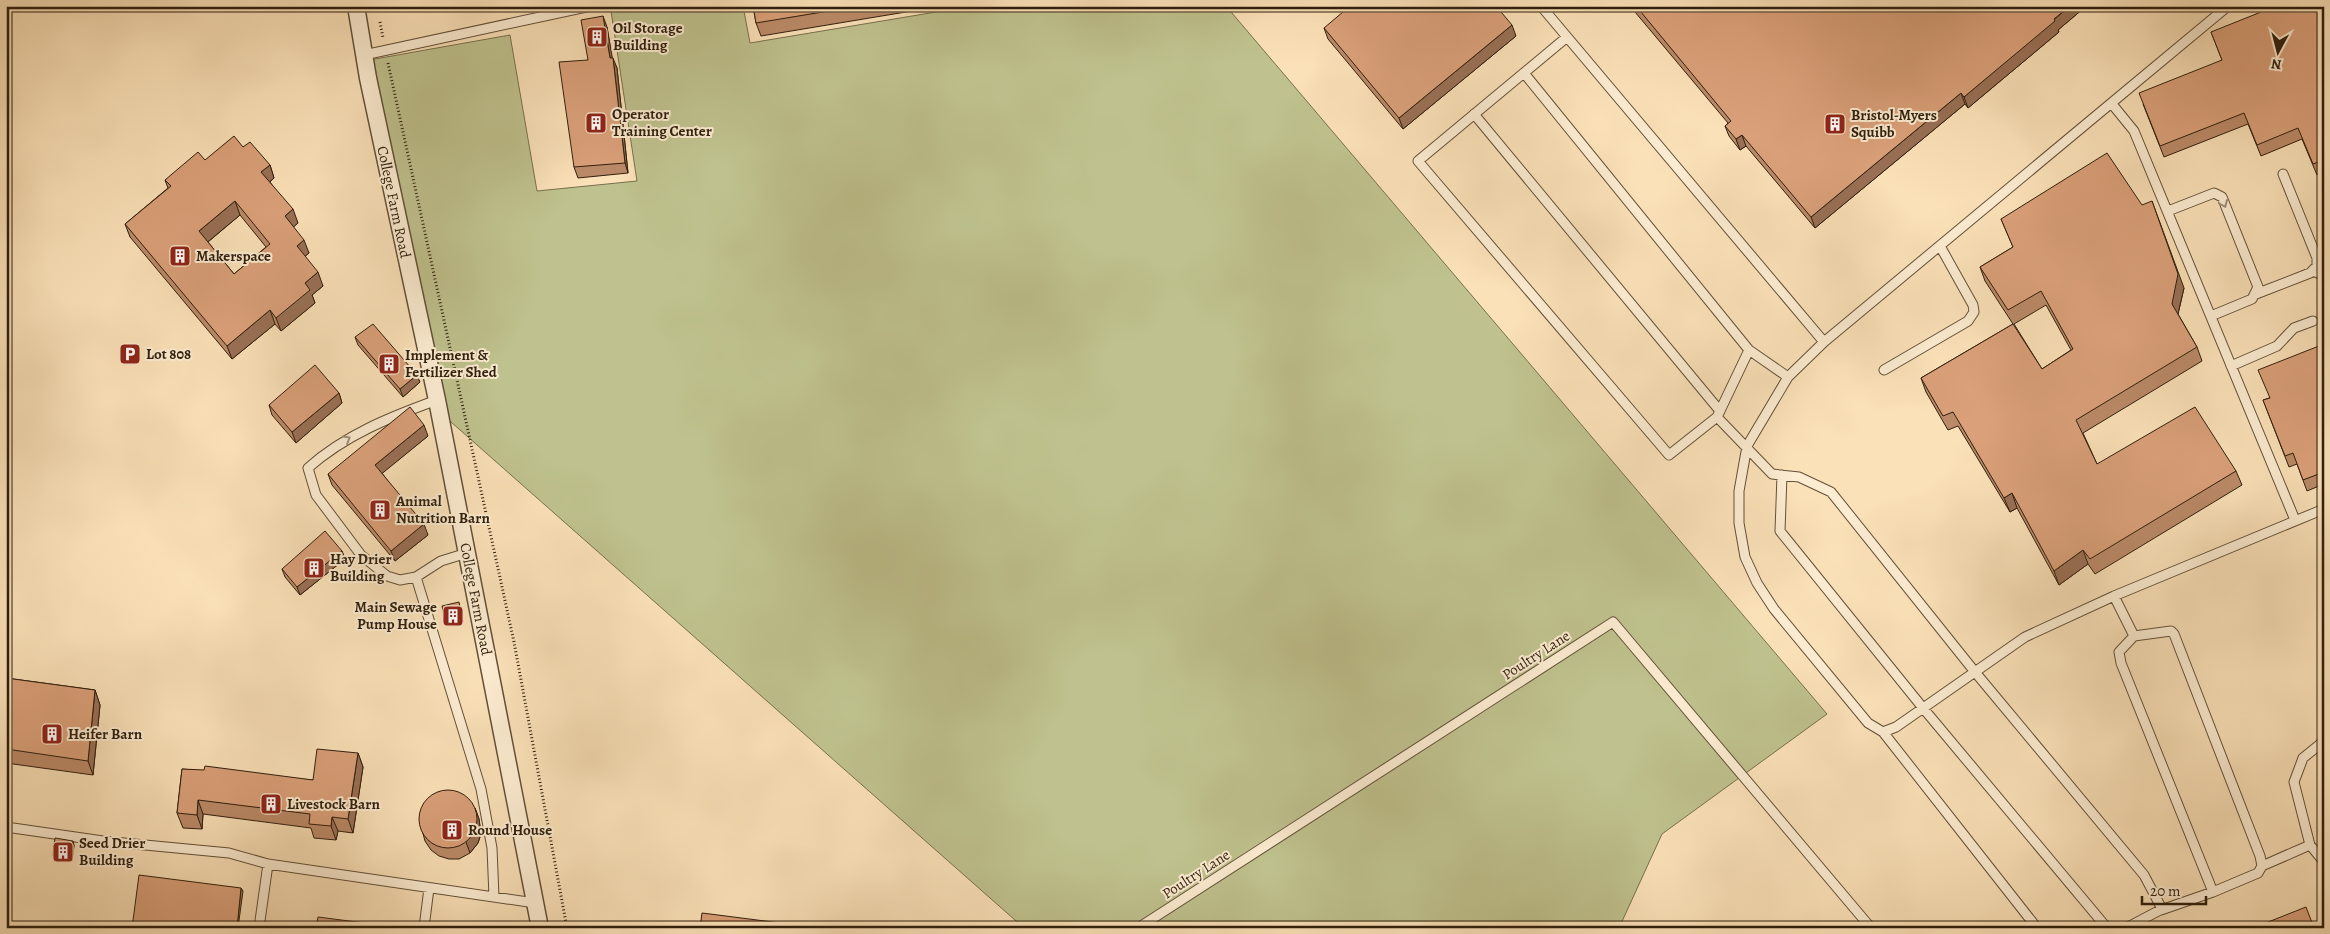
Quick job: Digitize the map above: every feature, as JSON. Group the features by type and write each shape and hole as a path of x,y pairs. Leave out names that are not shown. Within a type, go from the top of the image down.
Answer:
{"street":[{"name":"College Farm Road","path":"356,6 364,55 437,400 540,928"}],"lane":[{"path":"364,55 591,6"},
{"path":"1541,6 1824,342"},
{"path":"2038,928 1883,732 1868,724 1774,609 1757,583 1746,557 1739,523 1739,491 1747,446 1788,377 1824,342 2228,6"},
{"path":"1567,37 1418,161 1670,455 1719,414 1749,350"},
{"path":"1524,73 1749,350 1788,377"},
{"path":"2112,104 2134,131 2296,520"},
{"path":"1474,114 1719,414 1772,474 1799,477 1831,492 1975,672 2144,875 2158,899 2161,910"},
{"path":"2256,294 2312,271 2317,266 2316,258 2283,174"},
{"path":"2168,211 2214,193 2222,197 2258,287 2252,299 2211,316"},
{"path":"1884,370 1968,322 1974,312 1973,305 1940,246"},
{"path":"2312,271 2324,275"},
{"path":"2231,366 2277,346 2294,328 2313,321"},
{"path":"437,400 390,417 352,436 324,454 308,468 316,495 361,555 387,576 400,580 416,577 441,561 467,553"},
{"path":"1782,475 1780,531 1923,708 2107,928"},
{"path":"1883,732 1896,727 2026,637 2114,596 2324,509"},
{"path":"416,577 481,789 492,848 494,897"},
{"path":"2114,596 2134,636"},
{"name":"Poultry Lane","path":"1138,928 1613,622 1871,928"},
{"path":"2213,892 2121,663 2120,652 2134,636 2171,631 2174,634 2260,856 2262,866"},
{"path":"2324,741 2302,758 2294,782 2310,845 2324,862"},
{"path":"6,827 103,842 229,853 268,864 535,903"},
{"path":"2126,928 2161,910 2213,892 2258,873 2262,866 2310,845"},
{"path":"259,928 268,864"},
{"path":"424,928 429,888"}],"path":[{"path":"378,14 514,642 567,928"}],"green space":[{"path":"638,6 743,6 750,43 972,6 1226,6 1827,714 1662,834 1619,928 1024,928 434,407 358,62 510,35 537,191 637,181 611,11"}],"building":[{"path":"753,6 859,6 756,23"},
{"path":"1350,6 1496,6 1512,25 1399,118 1324,28"},
{"name":"Bristol-Myers Squibb","path":"1636,6 2070,6 2054,19 2055,21 1964,97 1961,93 1811,217 1742,135 1736,139 1725,126 1731,121"},
{"path":"2276,6 2324,6 2324,160 2313,164 2298,128 2257,145 2244,113 2160,146 2139,93 2222,60 2211,32"},
{"name":"Operator Training Center","path":"603,16 610,58 613,58 625,163 574,167 559,62 588,60 581,20"},
{"name":"Makerspace","path":"234,136 243,147 250,142 270,165 261,172 293,209 285,216 304,240 297,246 318,272 305,283 310,290 276,318 270,310 227,346 125,224 171,186 165,180 198,152 205,160","holes":["235,201 270,244 234,274 199,231"]},
{"path":"2107,153 2142,205 2152,201 2178,274 2172,304 2197,347 2076,420 2097,464 2195,407 2236,471 2090,559 2083,550 2054,571 2012,493 2004,498 1953,412 1943,416 1921,378 2013,324 2042,369 2073,349 2041,291 2008,310 1980,267 2013,247 2001,219"},
{"name":"Implement & Fertilizer Shed","path":"373,324 417,375 400,389 355,337"},
{"path":"2324,344 2324,472 2303,480 2293,453 2285,456 2263,400 2270,398 2258,370"},
{"path":"315,365 339,393 292,432 269,405"},
{"name":"Animal Nutrition Barn","path":"410,407 424,425 375,465 424,524 391,551 328,474"},
{"name":"Hay Drier Building","path":"325,531 342,551 297,587 282,569"},
{"name":"Main Sewage Pump House","path":"459,602 462,618 445,621 442,606"},
{"name":"Heifer Barn","path":"6,678 95,690 88,761 6,749"},
{"name":"Livestock Barn","path":"317,749 358,753 348,819 332,817 331,826 309,824 310,814 198,800 197,815 177,813 182,769 204,770 205,766 313,780"},
{"name":"Round House","path":"448,790 464,795 472,803 477,819 472,835 464,843 448,848 432,843 424,835 419,819 424,803 432,795"},
{"name":"Seed Drier Building","path":"55,838 73,841 70,858 53,855"},
{"path":"139,875 241,888 237,928 132,928"},
{"path":"2306,907 2314,928 2253,928"},
{"path":"702,913 812,927 812,928 700,928"},
{"path":"318,917 388,926 387,928 316,928"}],"place":[{"name":"Oil Storage Building","path":"597,37"},
{"name":"Operator Training Center","path":"596,123"},
{"name":"Bristol-Myers Squibb","path":"1835,124"},
{"name":"Makerspace","path":"180,256"},
{"name":"Lot 808","path":"130,354"},
{"name":"Implement & Fertilizer Shed","path":"389,364"},
{"name":"Animal Nutrition Barn","path":"380,510"},
{"name":"Hay Drier Building","path":"314,568"},
{"name":"Main Sewage Pump House","path":"453,616"},
{"name":"Heifer Barn","path":"52,734"},
{"name":"Livestock Barn","path":"271,804"},
{"name":"Round House","path":"452,830"},
{"name":"Seed Drier Building","path":"63,852"}]}
